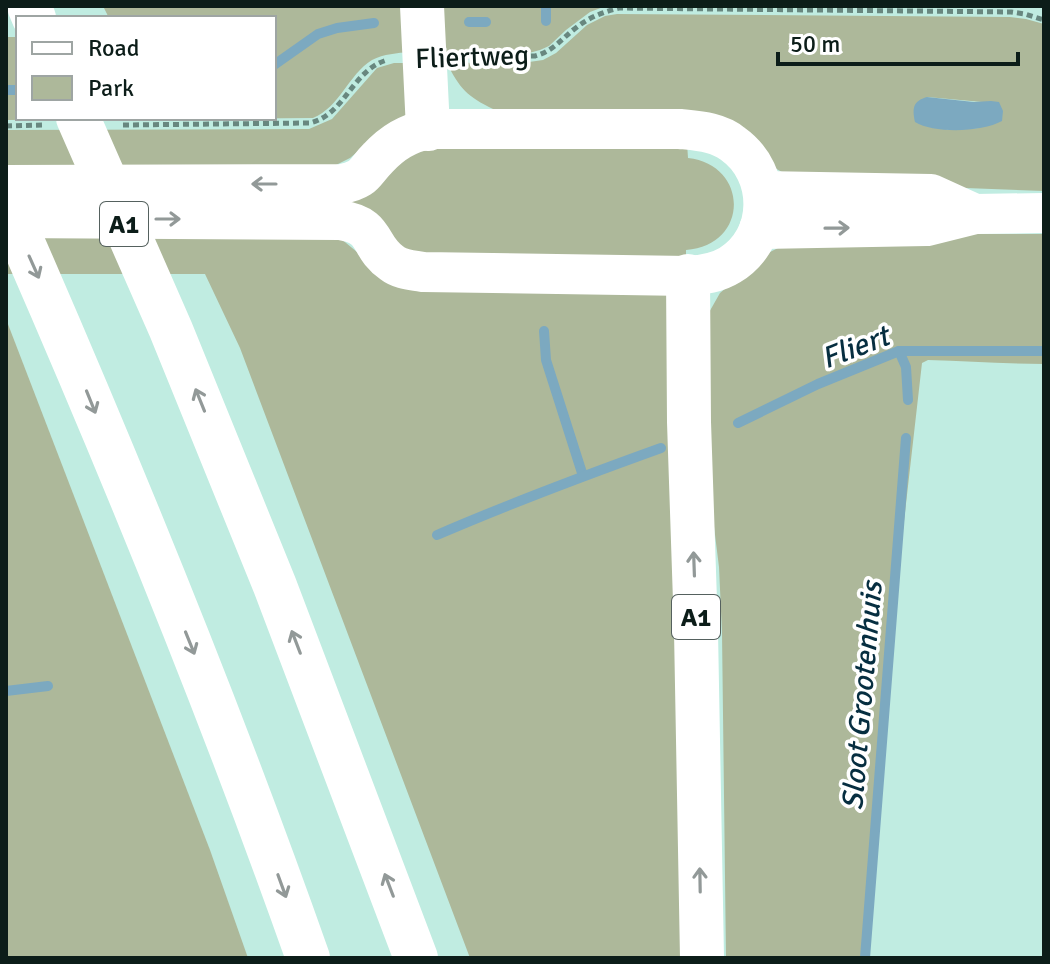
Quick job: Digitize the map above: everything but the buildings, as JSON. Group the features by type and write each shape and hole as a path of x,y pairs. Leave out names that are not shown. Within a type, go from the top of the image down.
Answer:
{"highway":[{"path":"422,6 428,129"},
{"name":"A1","path":"81,123 171,330 275,586 416,958"},
{"path":"6,204 62,330 201,670 308,958"},
{"name":"A1","path":"688,276 702,958"}],"main road":[{"path":"428,129 698,130 732,142 753,164 761,210 752,245 730,265 710,274 423,272 391,263 366,229 354,222 341,202 383,153 408,134 428,129"},
{"path":"6,185 341,202"},
{"path":"761,210 931,194 975,214 1044,213"},
{"path":"6,218 341,202"}],"path":[{"name":"Fliertweg","path":"6,126 310,123 332,113 370,67 393,58 535,56 554,48 593,16 619,8 1011,12 1044,20"}],"green space":[{"path":"103,6 408,6 410,52 372,60 330,106 313,118 276,118 276,16 108,16"},
{"path":"443,6 606,6 590,12 549,46 529,53 445,52"},
{"path":"605,16 1010,17 1044,24 1044,191 886,185 787,175 766,159 493,109 465,91 447,63 543,60 556,53 587,25","holes":["927,97 982,102 979,128 947,130"]},
{"path":"6,37 16,37 16,120 6,120"},
{"path":"410,63 413,117 334,166 6,175 6,130 309,129 332,119 377,68"},
{"path":"687,143 688,158 708,164 723,175 731,189 734,205 731,221 722,235 707,245 686,250 686,266 436,264 388,244 6,194 353,196 406,148"},
{"path":"6,226 340,238 357,252 675,292 689,958 470,958 240,348 205,274 6,274"},
{"path":"945,234 1044,234 1044,364 928,360 922,363 880,732 863,958 726,958 722,633 719,567 703,438 699,330 720,293 766,254 784,245"},
{"path":"6,319 210,850 248,958 6,958"}],"water":[{"path":"927,97 999,102 1003,111 1002,121 958,130 924,126 915,122 914,109 916,103"}],"waterway":[{"path":"546,6 546,21"},
{"path":"469,22 486,22"},
{"path":"276,64 318,34 374,23"},
{"path":"6,90 16,90"},
{"path":"544,331 546,360 583,476"},
{"name":"Sloot Grootenhuis","path":"899,351 906,367 908,400"},
{"name":"Fliert","path":"738,423 818,384 899,351 1044,351"},
{"name":"Sloot Grootenhuis","path":"865,958 906,438"},
{"name":"Fliert","path":"437,535 661,448"},
{"name":"Fliert","path":"6,691 48,686"}]}
